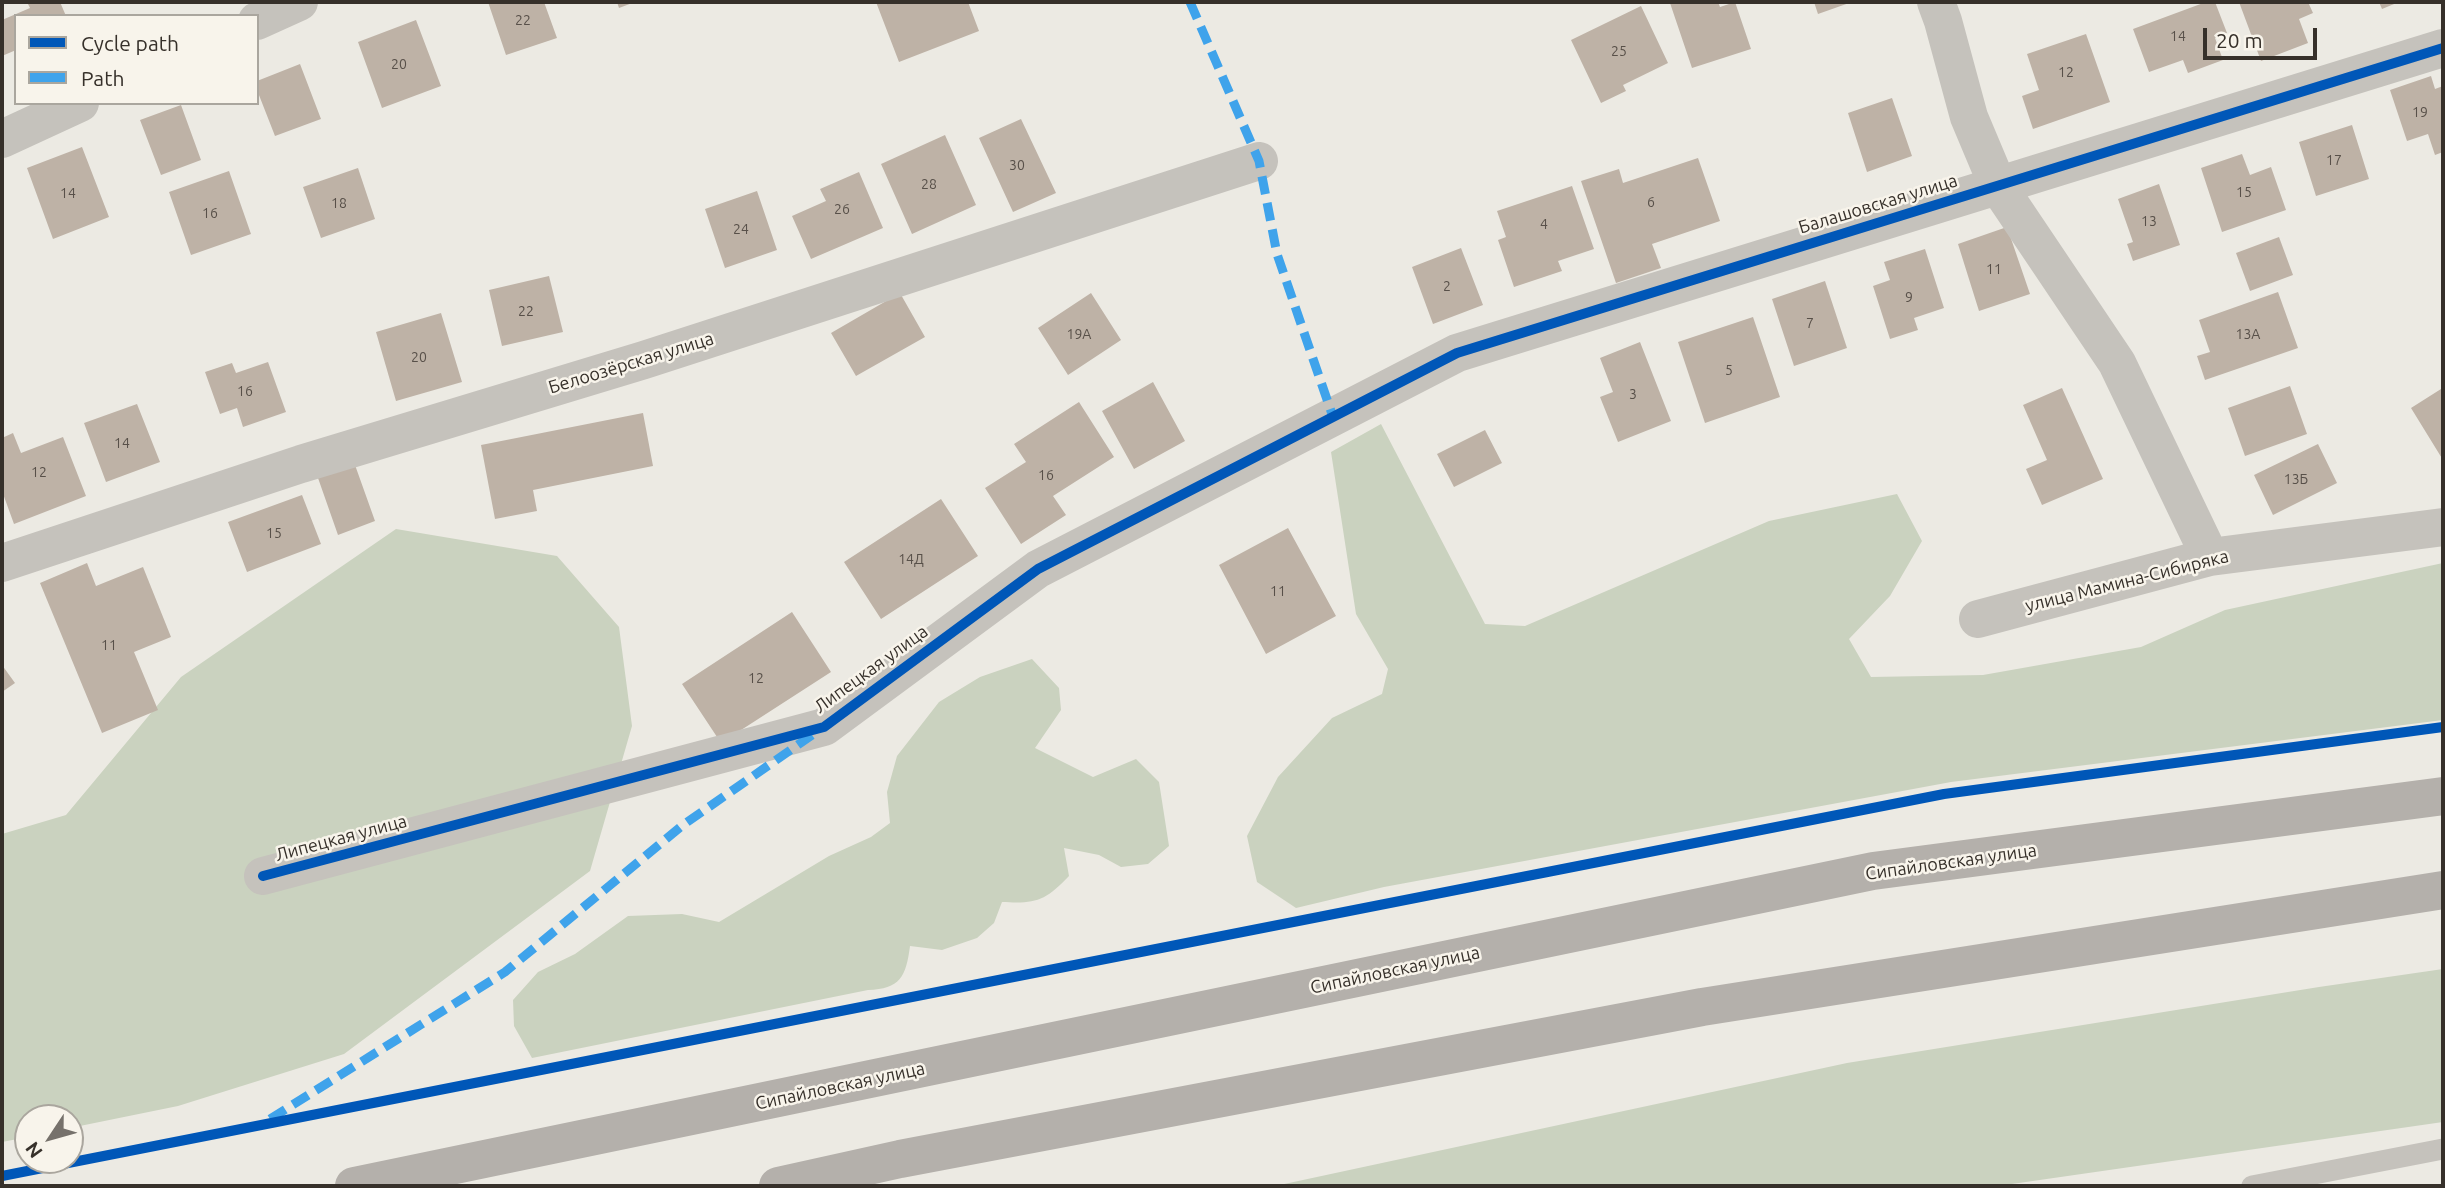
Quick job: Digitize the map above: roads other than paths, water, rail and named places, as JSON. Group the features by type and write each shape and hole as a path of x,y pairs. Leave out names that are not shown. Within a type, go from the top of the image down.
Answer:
{"main road":[{"name":"Сипайловская улица","path":"354,1186 1874,871 2443,796"},
{"path":"778,1186 913,1157 1702,1007 2443,890"}],"street":[{"path":"259,20 299,2"},
{"path":"1936,2 1969,117 1998,186 2117,363 2210,557"},
{"name":"Балашовская улица","path":"1333,417 1457,353 2443,48"},
{"path":"2,139 76,105"},
{"name":"Белоозёрская улица","path":"2,564 301,464 644,360 1259,161"},
{"name":"Липецкая улица","path":"263,876 824,727 1038,569 1333,417"},
{"name":"улица Мамина-Сибиряка","path":"1978,619 2210,557 2443,527"}],"lane":[{"path":"2252,1186 2443,1149"}]}
